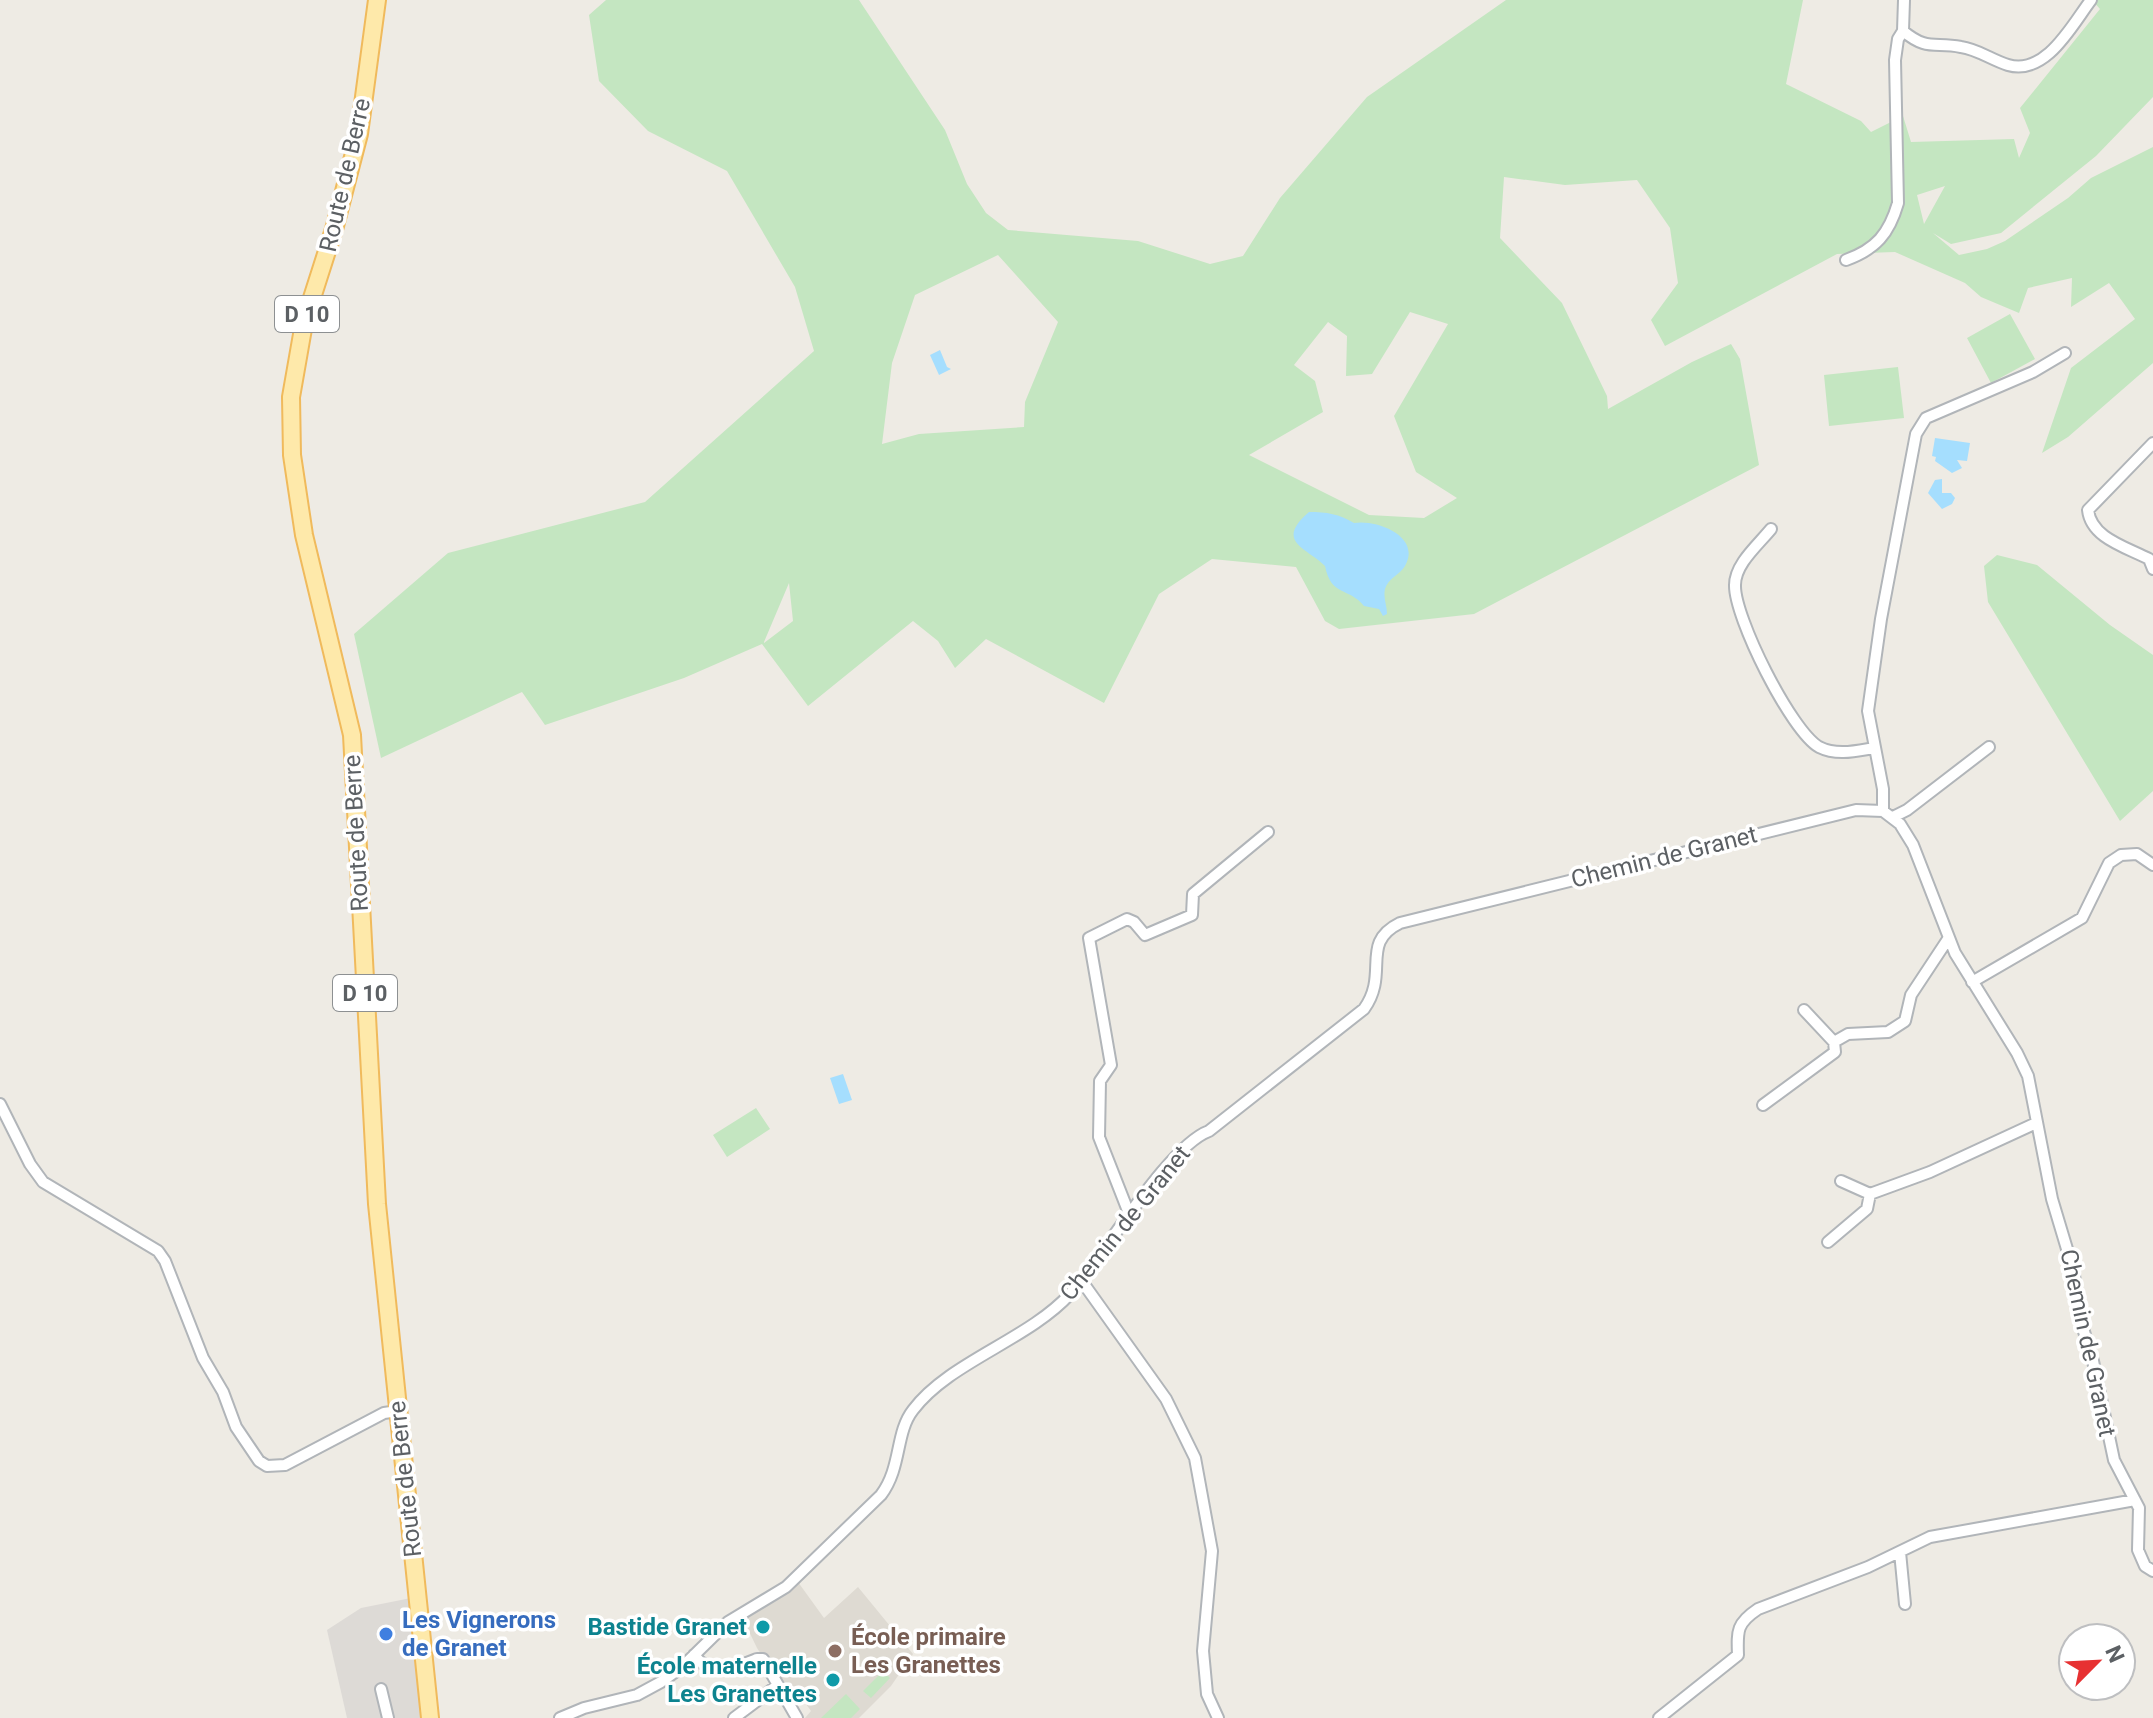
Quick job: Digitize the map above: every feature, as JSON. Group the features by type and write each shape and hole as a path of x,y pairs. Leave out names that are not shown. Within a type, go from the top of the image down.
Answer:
{"main road":[{"name":"Route de Berre","path":"377,0 359,134 335,226 304,323 291,397 292,455 304,535 352,735 377,1204 430,1718"},
{"name":"Route de Berre","path":"427,1680 439,1718"}],"street":[{"path":"1846,260 1867,252 1880,242 1894,219 1898,203 1895,60 1898,39 1903,31 1904,0"},
{"path":"1903,31 1920,44 1964,47 2021,67 2039,61 2052,50 2091,0"},
{"path":"1883,811 1883,789 1868,711 1881,619 1916,434 1926,418 2033,372 2065,353"},
{"path":"2153,443 2088,510 2089,521 2096,531 2149,559 2153,569"},
{"path":"1771,529 1737,571 1735,585 1737,602 1771,683 1789,714 1817,746 1833,752 1874,748"},
{"path":"1893,817 1907,810 1989,747"},
{"name":"Chemin de Granet","path":"560,1718 584,1708 637,1695 682,1667 728,1622 781,1591 881,1495 895,1470 905,1425 921,1401 945,1381 1046,1317 1081,1280 1150,1188 1192,1141 1364,1009 1373,996 1377,982 1377,945 1389,929 1400,923 1833,814 1870,809 1893,817 1913,845 1948,939 2028,1076 2052,1199 2073,1269 2082,1325 2093,1361 2114,1460 2141,1516 2138,1550 2145,1566 2153,1571"},
{"path":"1130,1216 1099,1137 1100,1081 1111,1065 1089,938 1127,919 1134,922 1145,935 1192,915 1193,894 1268,832"},
{"path":"1972,982 2082,918 2109,863 2121,855 2137,854 2153,865"},
{"path":"1834,1042 1848,1034 1888,1032 1905,1021 1911,995 1948,939"},
{"path":"1763,1105 1835,1052 1834,1042 1804,1010"},
{"path":"0,1104 30,1164 43,1182 148,1243 165,1261 203,1358 223,1392 236,1427 259,1461 267,1466 285,1465 384,1413 398,1411"},
{"path":"1841,1181 1870,1194 1930,1172 2036,1123"},
{"path":"1828,1242 1867,1209 1870,1194"},
{"path":"1081,1280 1166,1399 1195,1458 1212,1551 1203,1651 1207,1694 1218,1718"},
{"path":"1659,1718 1738,1655 1737,1633 1743,1619 1758,1609 1868,1567 1930,1537 2135,1500"},
{"path":"1900,1552 1905,1604"},
{"path":"694,1655 701,1664 711,1669 725,1670 763,1659 797,1718"},
{"path":"734,1718 778,1685"},
{"path":"381,1689 388,1718"}],"shaded area":[{"name":"École primaire Les Granettes","path":"798,1582 824,1618 858,1587 913,1654 891,1686 859,1718 805,1718 811,1711 796,1690 790,1696 787,1694 757,1648 742,1617 782,1595"},
{"path":"411,1598 424,1718 347,1718 327,1630 361,1608"}],"green space":[{"path":"606,0 859,0 945,130 967,184 986,213 1008,230 1138,241 1210,264 1243,256 1280,198 1367,97 1506,0 1803,0 1786,84 1861,121 1871,132 1903,116 1911,142 2014,139 2019,158 2030,133 2020,108 2100,9 2092,0 2153,0 2153,97 2096,156 2001,233 1951,244 1933,233 1959,255 1987,249 2005,241 2068,198 2091,178 2153,147 2153,363 2068,437 2042,453 2071,368 2135,319 2109,283 2071,307 2072,278 2028,288 2019,313 1981,297 1965,283 1895,252 1837,254 1665,346 1651,320 1678,283 1670,228 1637,180 1565,185 1504,177 1500,238 1562,303 1607,396 1608,409 1731,344 1740,359 1759,465 1474,614 1339,629 1325,621 1296,567 1212,559 1159,594 1104,703 986,639 955,668 938,641 913,621 808,706 762,644 684,678 545,725 522,692 381,758 354,634 448,553 645,502 814,351 795,287 727,171 648,131 599,81 589,15","holes":["1945,186 1924,224 1917,195","998,255 1058,322 1025,402 1024,427 919,434 882,444 892,363 915,295","1410,312 1448,324 1394,416 1416,472 1457,498 1424,518 1369,515 1249,455 1323,412 1315,381 1294,365 1328,322 1347,336 1346,376 1372,374","789,583 793,621 764,643"]},
{"path":"2010,314 2035,359 1991,383 1967,338"},
{"path":"1898,367 1904,418 1829,426 1824,375"},
{"path":"1997,555 2037,565 2110,625 2153,655 2153,791 2120,821 1988,602 1984,566"},
{"path":"756,1108 770,1129 727,1157 713,1135"},
{"path":"883,1671 890,1678 871,1698 863,1691"},
{"path":"846,1694 860,1709 851,1718 821,1718"}],"water":[{"path":"940,350 947,367 951,369 939,375 930,355"},
{"path":"1935,438 1970,443 1967,461 1957,460 1962,468 1952,473 1935,461 1936,457 1932,456"},
{"path":"1942,479 1942,493 1951,493 1955,498 1952,504 1942,509 1928,493 1935,480"},
{"path":"1309,512 1333,514 1354,523 1374,524 1402,538 1409,555 1403,569 1385,589 1387,614 1383,616 1379,609 1364,606 1336,587 1325,566 1297,544 1294,531"},
{"path":"843,1074 852,1100 839,1104 830,1078"}],"place":[{"name":"Bastide Granet","path":"763,1627"},
{"name":"Les Vignerons de Granet","path":"386,1634"},
{"name":"École primaire Les Granettes","path":"835,1651"},
{"name":"École maternelle Les Granettes","path":"833,1680"}]}
